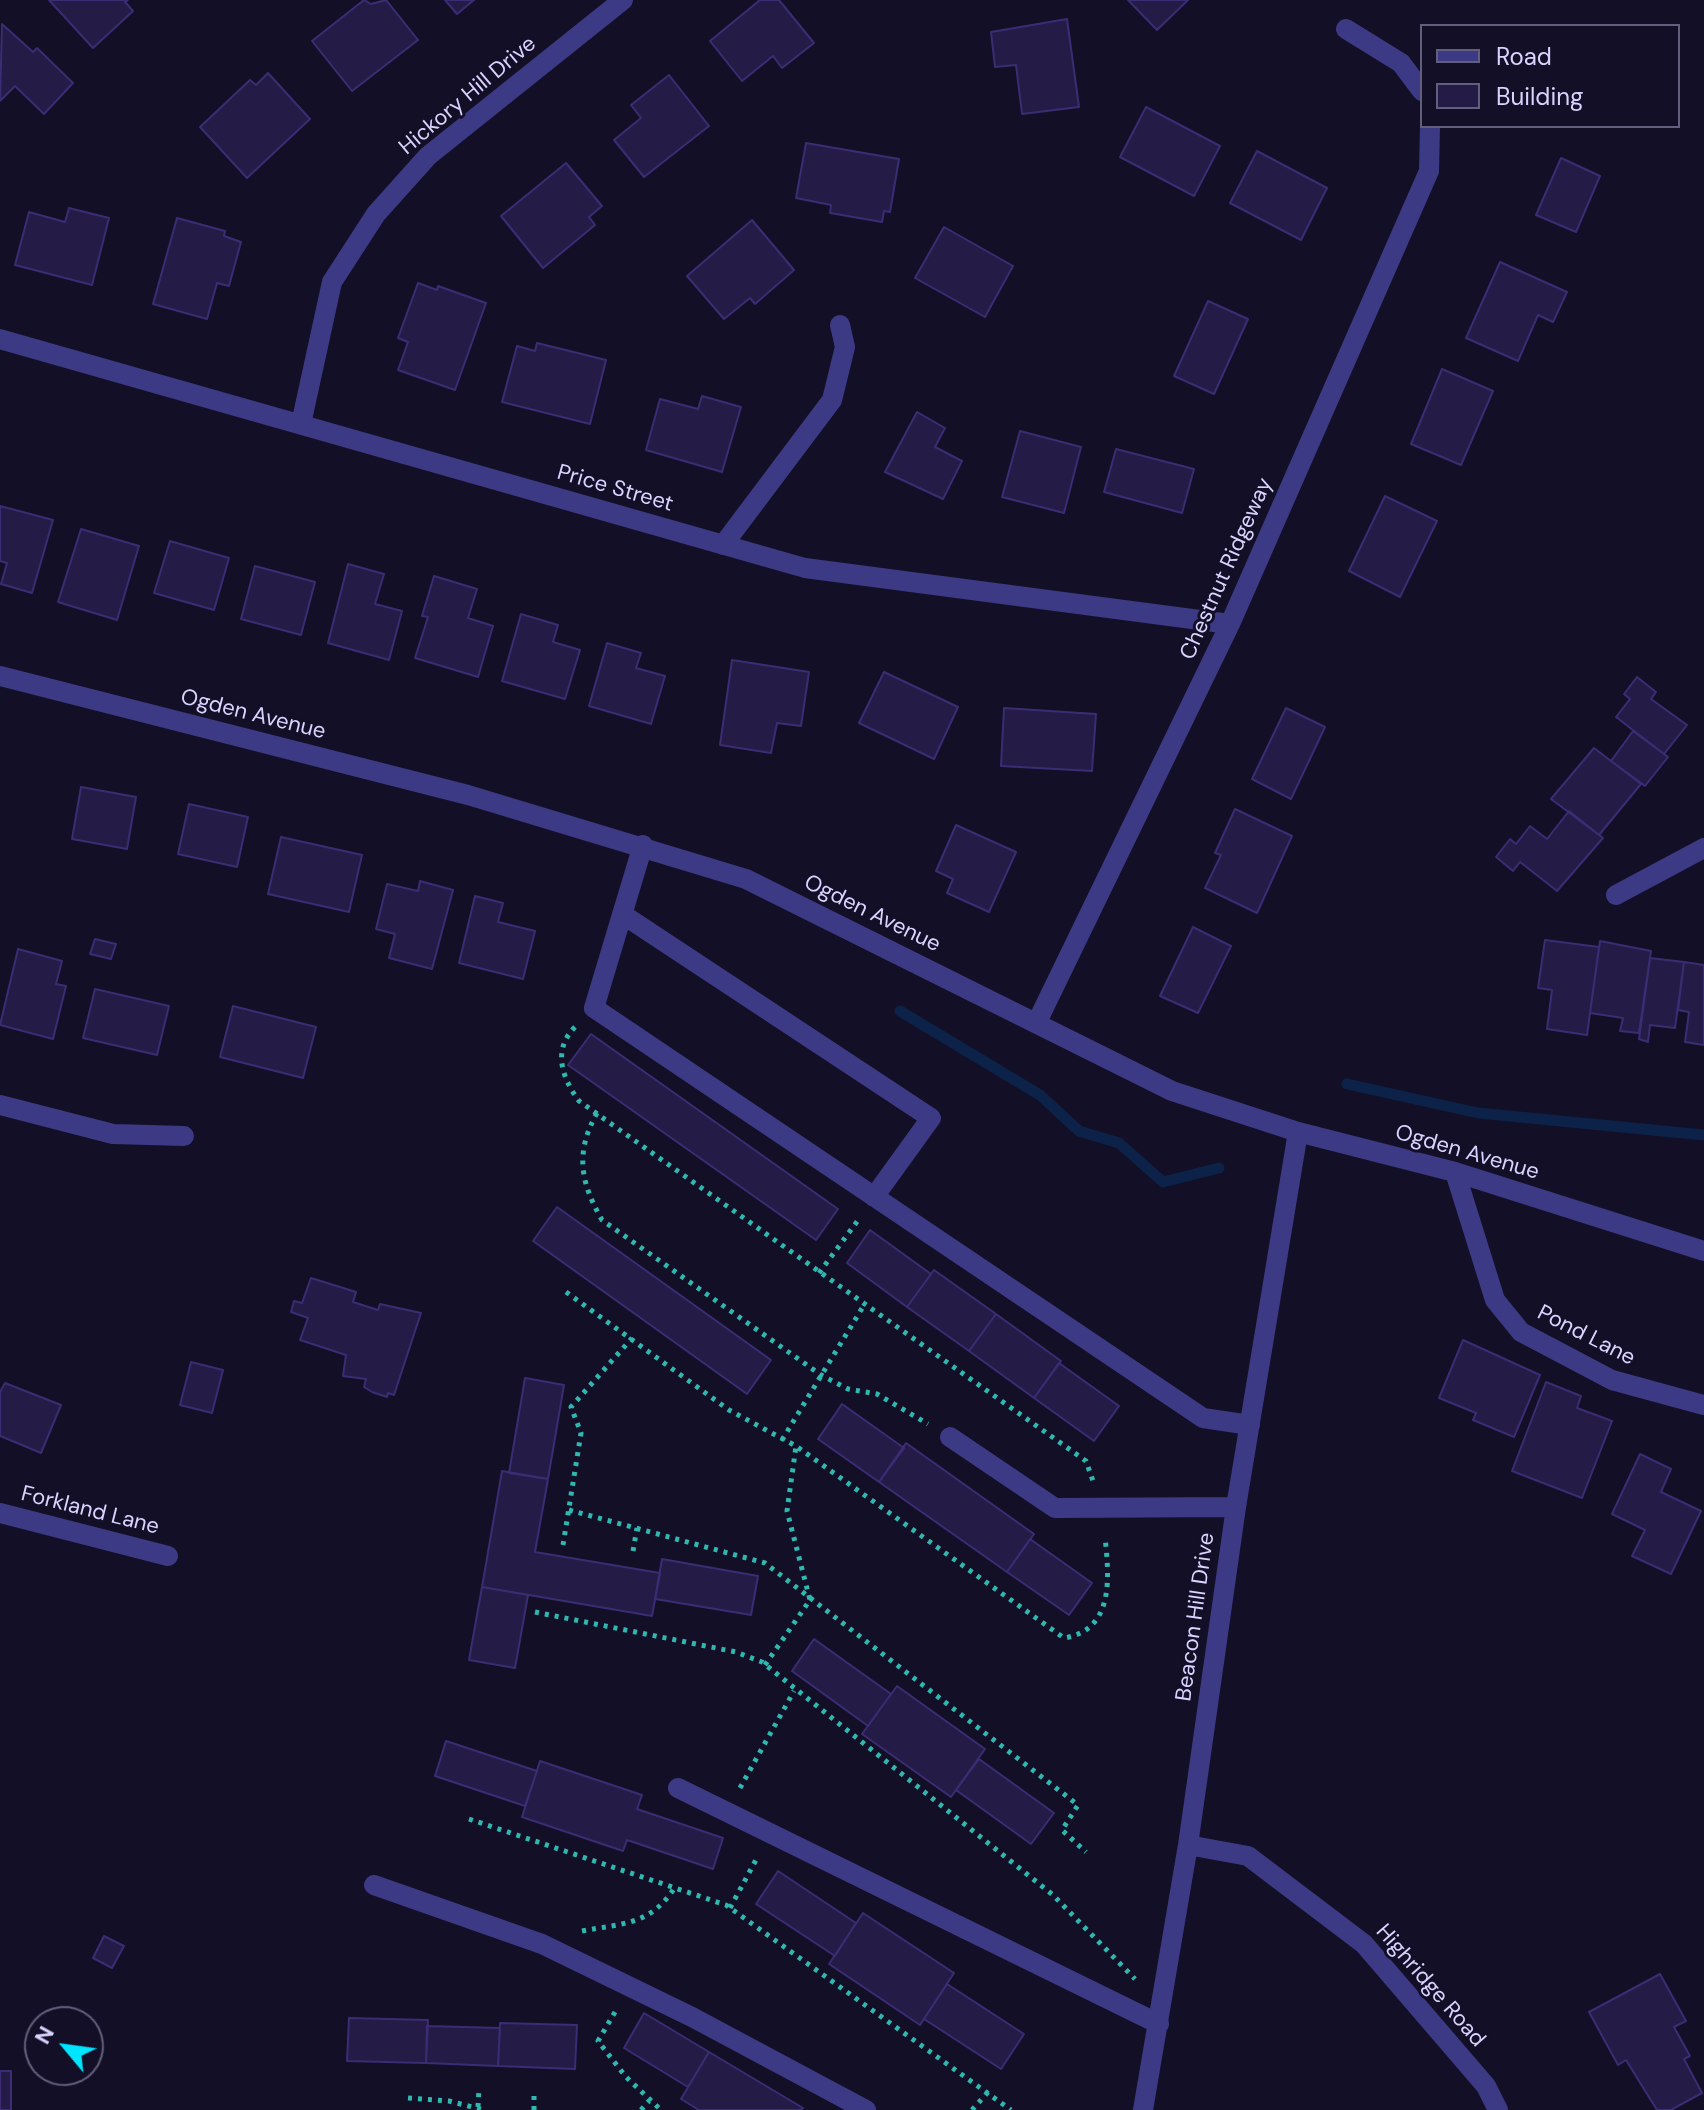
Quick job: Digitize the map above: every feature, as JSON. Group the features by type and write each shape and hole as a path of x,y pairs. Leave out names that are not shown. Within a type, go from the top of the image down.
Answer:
{"street":[{"name":"Hickory Hill Drive","path":"301,424 332,282 376,214 428,156 623,0"},
{"path":"1346,29 1401,63 1420,88"},
{"name":"Chestnut Ridgeway","path":"1037,1022 1230,624 1429,171 1430,128"},
{"path":"723,545 832,400 845,347 840,325"},
{"name":"Price Street","path":"0,339 805,568 1230,624"},
{"name":"Ogden Avenue","path":"0,676 468,795 643,845 746,879 1172,1091 1298,1132 1455,1172 1704,1251"},
{"path":"643,845 594,1008 1203,1418 1250,1425"},
{"path":"1616,895 1704,848"},
{"path":"622,914 931,1118 874,1197"},
{"path":"0,1105 113,1134 184,1136"},
{"name":"Beacon Hill Drive","path":"1143,2110 1188,1845 1236,1507 1298,1132"},
{"name":"Pond Lane","path":"1455,1172 1495,1300 1521,1332 1612,1380 1704,1405"},
{"path":"950,1437 1055,1508 1236,1507"},
{"name":"Forkland Lane","path":"0,1513 168,1556"},
{"path":"678,1788 1159,2024"},
{"name":"Highridge Road","path":"1188,1845 1248,1856 1364,1944 1486,2086 1498,2110"},
{"path":"374,1885 549,1948 692,2017 866,2110"}],"path":[{"path":"566,1292 729,1410 796,1446 1064,1638 1078,1636 1103,1610 1109,1586 1102,1508 1086,1461 579,1101 565,1082 561,1048 568,1034 594,1008"},
{"path":"597,1113 583,1137 584,1190 602,1220 821,1375 848,1389 877,1394 950,1437"},
{"path":"819,1273 874,1197"},
{"path":"782,1440 864,1305"},
{"path":"563,1545 581,1433 571,1407 632,1338"},
{"path":"765,1665 810,1600 787,1511 796,1446"},
{"path":"569,1510 765,1563 1078,1805 1062,1830 1086,1852"},
{"path":"633,1551 637,1528"},
{"path":"535,1612 736,1652 765,1665 1053,1895 1133,1977 1159,2024"},
{"path":"727,1811 794,1691"},
{"path":"469,1819 730,1908 1011,2110"},
{"path":"730,1908 771,1833"},
{"path":"549,1948 553,1937 648,1918 663,1907 675,1887"},
{"path":"606,2029 598,2041 603,2051 661,2110"},
{"path":"408,2098 480,2109 479,2088"},
{"path":"972,2110 988,2092"},
{"path":"534,2094 534,2110"},
{"path":"641,2110 649,2101"}],"building":[{"path":"49,0 128,0 125,2 133,11 93,48"},
{"path":"364,0 371,4 386,0 418,40 352,91 312,41"},
{"path":"445,0 474,0 457,14"},
{"path":"760,0 779,0 814,43 782,68 773,56 742,81 710,41"},
{"path":"1128,0 1188,0 1157,30"},
{"path":"1067,19 1079,107 1022,114 1016,65 995,67 991,32"},
{"path":"2,24 33,52 37,48 73,83 44,114 15,86 0,101"},
{"path":"268,73 310,119 247,178 200,127 250,80 256,85"},
{"path":"669,75 709,126 644,177 614,140 641,118 631,105"},
{"path":"1146,107 1220,146 1194,196 1120,157"},
{"path":"806,143 899,159 890,212 884,211 882,222 830,213 831,205 796,198"},
{"path":"1257,151 1327,188 1301,240 1230,203"},
{"path":"1561,158 1600,176 1576,232 1536,215"},
{"path":"566,163 602,206 589,217 595,225 543,268 501,216"},
{"path":"69,208 109,218 92,285 15,265 29,212 65,222"},
{"path":"177,218 225,231 224,236 241,242 229,286 217,283 207,319 153,304"},
{"path":"752,220 794,270 755,304 750,298 724,319 687,276"},
{"path":"944,227 1013,266 985,317 915,278"},
{"path":"1500,262 1567,292 1553,322 1538,315 1518,361 1466,338"},
{"path":"418,283 437,290 438,286 486,303 455,390 398,370 408,342 398,338"},
{"path":"1208,301 1248,319 1214,394 1174,376"},
{"path":"537,343 606,360 590,424 502,402 517,346 535,351"},
{"path":"1442,369 1493,391 1461,465 1411,444"},
{"path":"702,396 741,407 722,472 646,450 660,399 698,409"},
{"path":"917,412 945,428 935,447 962,461 943,499 885,472"},
{"path":"1020,431 1081,447 1064,513 1002,497"},
{"path":"1116,449 1194,469 1182,513 1104,492"},
{"path":"1385,496 1437,521 1400,597 1349,571"},
{"path":"0,506 53,520 32,593 1,584 7,563 0,561"},
{"path":"81,529 139,546 117,620 58,602"},
{"path":"170,541 229,558 214,610 154,593"},
{"path":"348,564 384,574 375,604 402,611 389,660 328,643"},
{"path":"255,566 315,582 301,635 241,619"},
{"path":"434,576 477,589 468,618 493,626 478,677 415,658 428,617 422,616"},
{"path":"521,614 558,625 553,642 580,650 565,699 502,681"},
{"path":"607,643 641,653 636,668 665,676 651,724 589,706"},
{"path":"732,660 809,672 801,726 777,723 771,753 720,745"},
{"path":"884,672 958,707 934,759 859,723"},
{"path":"1637,677 1656,692 1651,699 1687,725 1664,754 1616,717 1630,699 1624,694"},
{"path":"1004,708 1096,714 1092,771 1001,766"},
{"path":"1286,708 1325,727 1291,799 1252,779"},
{"path":"1633,731 1668,757 1645,786 1611,761"},
{"path":"1594,748 1641,784 1599,835 1551,799"},
{"path":"81,787 136,797 127,849 72,839"},
{"path":"189,804 248,817 237,867 178,854"},
{"path":"1235,809 1292,836 1257,913 1205,888 1221,855 1215,853"},
{"path":"1569,811 1603,838 1557,891 1520,862 1513,871 1496,857 1510,839 1516,844 1530,826 1547,839"},
{"path":"956,825 1016,852 989,912 947,893 953,879 936,871"},
{"path":"281,837 362,855 349,912 268,894"},
{"path":"420,881 453,890 432,969 389,958 395,934 376,929 387,884 418,891"},
{"path":"475,896 503,903 498,922 535,931 523,979 459,963"},
{"path":"1193,927 1231,946 1198,1013 1160,996"},
{"path":"95,939 116,944 111,959 90,954"},
{"path":"1545,940 1599,947 1587,1035 1547,1029 1552,990 1538,988"},
{"path":"1600,941 1651,951 1639,1033 1620,1031 1623,1018 1590,1013"},
{"path":"18,949 62,961 56,984 66,986 53,1039 0,1025"},
{"path":"1650,958 1684,962 1675,1028 1650,1025 1648,1042 1639,1039"},
{"path":"1684,962 1704,965 1704,1045 1685,1042 1689,1012 1678,1010"},
{"path":"95,989 169,1006 157,1055 83,1038"},
{"path":"233,1006 316,1027 303,1078 220,1057"},
{"path":"591,1034 838,1209 816,1240 568,1065"},
{"path":"557,1207 771,1360 747,1394 533,1241"},
{"path":"870,1230 931,1274 907,1307 847,1263"},
{"path":"934,1270 996,1314 969,1351 907,1307"},
{"path":"311,1278 356,1292 353,1302 378,1310 380,1304 421,1313 394,1395 388,1393 387,1397 372,1392 364,1387 366,1379 343,1376 346,1355 300,1340 308,1318 291,1312 294,1301 302,1303"},
{"path":"996,1314 1061,1361 1034,1398 969,1351"},
{"path":"1463,1340 1540,1375 1514,1437 1473,1420 1476,1413 1439,1398"},
{"path":"191,1362 223,1370 212,1413 180,1405"},
{"path":"1059,1363 1119,1406 1094,1441 1034,1398"},
{"path":"525,1378 564,1385 548,1479 509,1473"},
{"path":"1546,1382 1581,1396 1577,1408 1612,1421 1582,1498 1512,1471"},
{"path":"5,1383 61,1405 41,1453 0,1436 0,1392"},
{"path":"842,1404 904,1448 879,1482 818,1439"},
{"path":"906,1443 1034,1534 1007,1572 879,1482"},
{"path":"1640,1454 1671,1469 1661,1492 1701,1511 1671,1574 1632,1556 1645,1530 1612,1514"},
{"path":"502,1471 548,1479 535,1552 660,1573 652,1616 482,1587"},
{"path":"1030,1539 1092,1583 1069,1615 1007,1572"},
{"path":"662,1559 758,1576 751,1615 655,1599"},
{"path":"482,1587 528,1595 515,1668 469,1660"},
{"path":"814,1639 891,1694 868,1726 792,1671"},
{"path":"897,1686 985,1749 951,1797 862,1734"},
{"path":"446,1741 537,1771 525,1806 435,1776"},
{"path":"979,1759 1054,1813 1031,1844 956,1790"},
{"path":"540,1761 642,1795 637,1809 723,1838 713,1869 627,1840 623,1851 522,1817"},
{"path":"778,1871 856,1923 835,1956 756,1904"},
{"path":"863,1913 954,1973 920,2025 829,1964"},
{"path":"104,1936 124,1946 112,1968 93,1958"},
{"path":"1660,1974 1686,2021 1674,2027 1690,2056 1684,2059 1702,2093 1671,2110 1657,2110 1626,2060 1618,2065 1589,2012"},
{"path":"947,1984 1024,2034 1001,2069 924,2019"},
{"path":"644,2013 709,2052 688,2087 624,2048"},
{"path":"349,2018 428,2020 426,2063 347,2061"},
{"path":"500,2023 577,2025 575,2069 498,2066"},
{"path":"427,2026 500,2028 498,2066 426,2063"},
{"path":"709,2052 803,2108 699,2110 681,2099"},
{"path":"0,2071 11,2071 11,2110 0,2110"}],"waterway":[{"path":"900,1011 1040,1095 1079,1131 1119,1143 1163,1182 1219,1168"},
{"path":"1347,1084 1478,1113 1704,1135"}]}
